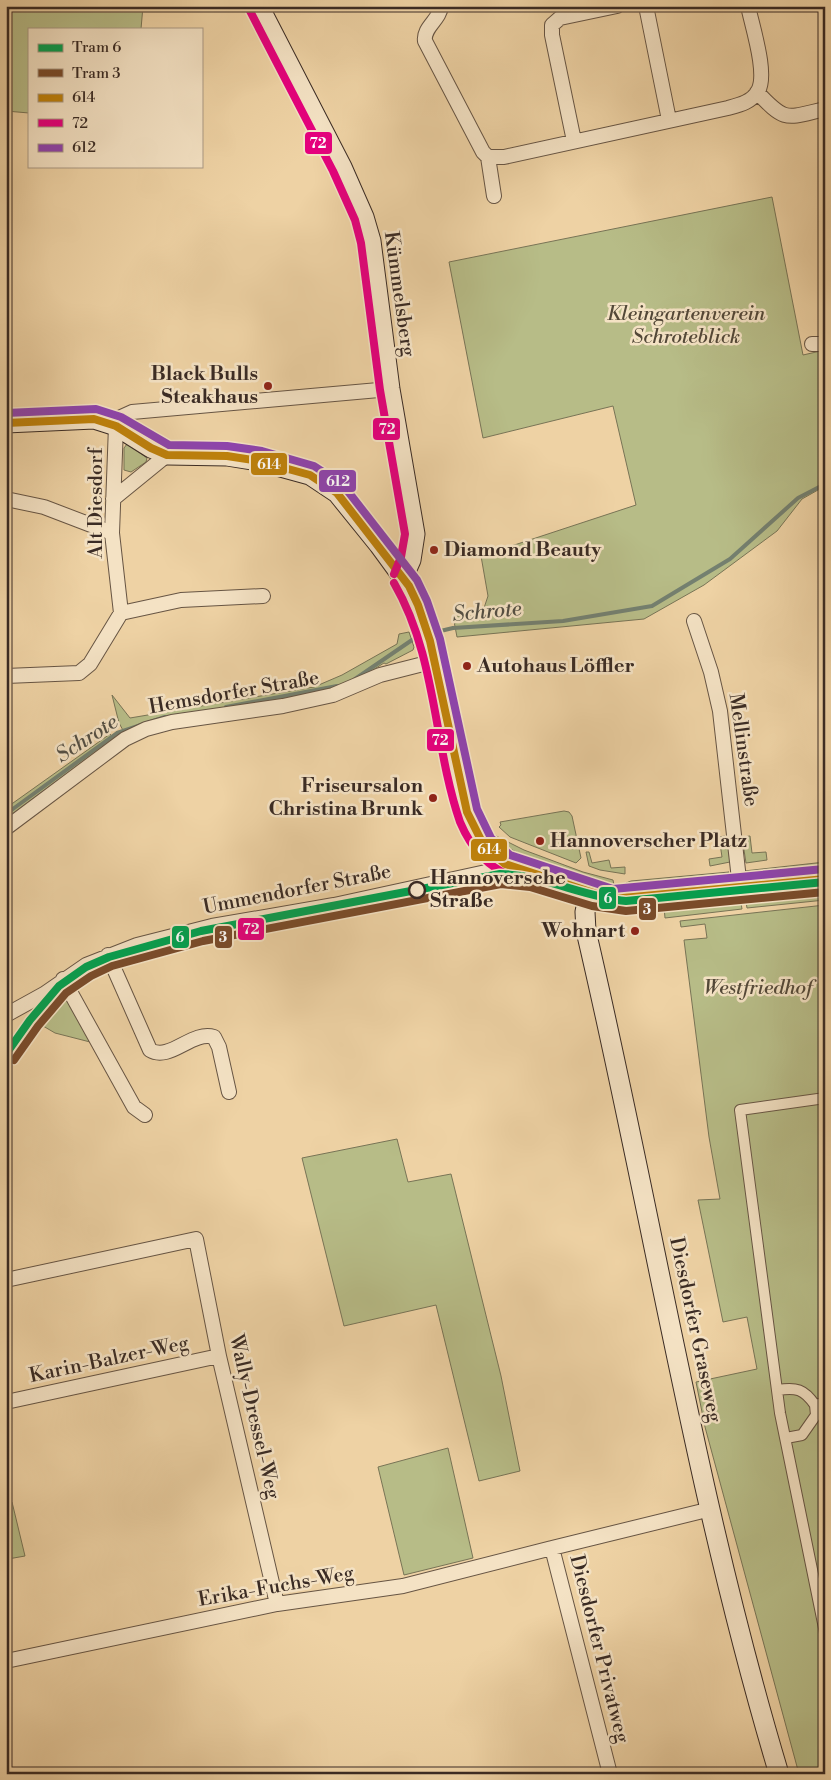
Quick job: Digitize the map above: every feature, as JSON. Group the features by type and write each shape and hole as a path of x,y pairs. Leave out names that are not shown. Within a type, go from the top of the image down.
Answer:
{"main road":[{"name":"Kümmelsberg","path":"259,6 342,168 364,217 375,260 390,389 415,534 411,560 403,578"},
{"path":"6,423 81,418 102,420 166,455 242,458 300,471 317,478 345,500 403,578 414,596 428,633 450,740 470,818 487,848 505,864 612,899 629,899 825,879"},
{"name":"Diesdorfer Graseweg","path":"589,893 585,912 586,931 622,1088 711,1509 748,1666 779,1774"}],"street":[{"path":"441,6 439,14 426,33 425,41 483,152 488,157 494,196"},
{"path":"574,141 552,35 552,25 558,18 618,6"},
{"path":"646,6 669,120"},
{"path":"488,157 500,158 740,105 757,92 761,84 761,70 748,6"},
{"path":"757,92 774,110 786,116 825,109"},
{"path":"116,426 121,417 132,412 390,389"},
{"name":"Alt Diesdorf","path":"116,426 112,533 121,613"},
{"path":"113,499 166,455"},
{"path":"6,499 44,507 112,533"},
{"path":"6,676 79,673 90,664 121,613 181,600 263,596"},
{"name":"Mellinstraße","path":"694,621 711,672 720,711 740,888"},
{"name":"Hemsdorfer Straße","path":"6,828 125,739 146,729 180,721 274,708 334,695 380,675 435,661"},
{"name":"Ummendorfer Straße","path":"6,1015 44,994 63,979 86,965 108,955 212,926 334,905 496,870 517,868"},
{"path":"108,955 150,1050 162,1053 195,1039 206,1036 214,1038 219,1047 229,1092"},
{"path":"63,979 134,1107 144,1115"},
{"path":"825,1098 740,1110 766,1315 778,1390 825,1633"},
{"name":"Wally-Dressel-Weg","path":"6,1280 196,1239 219,1356 276,1604"},
{"name":"Karin-Balzer-Weg","path":"6,1402 219,1356"},
{"path":"778,1390 794,1388 806,1392 820,1404 816,1415 802,1435 786,1438"},
{"name":"Diesdorfer Privatweg","path":"610,1774 552,1548 711,1509"},
{"name":"Erika-Fuchs-Weg","path":"6,1661 276,1604 403,1586 552,1548"}],"green space":[{"path":"6,6 143,6 141,28 28,28 28,113 6,111"},
{"name":"Kleingartenverein Schroteblick","path":"772,197 803,355 825,350 825,486 802,499 777,531 704,585 644,619 457,637 453,616 487,616 484,608 488,596 481,556 636,505 613,406 483,438 449,262"},
{"path":"127,444 147,458 146,462 131,472 124,470 124,448"},
{"path":"409,632 414,647 413,650 386,664 384,663 355,681 318,693 124,732 119,723 112,695 130,718 314,687 342,675 397,644 399,634"},
{"path":"110,734 116,741 6,821 6,808"},
{"path":"564,811 569,812 572,816 581,858 576,863 510,837 499,827 501,825 500,822"},
{"path":"496,836 524,850 583,872 613,880 614,885 568,873 534,861 493,837"},
{"path":"725,836 730,862 710,866 709,859 722,857 719,837"},
{"path":"750,836 752,853 766,852 767,860 746,863 742,837"},
{"path":"586,852 589,852 592,863 609,860 611,868 625,867 625,874 600,870 589,866"},
{"path":"825,862 825,867 752,875 744,871"},
{"path":"729,872 718,878 625,886 626,883 631,881"},
{"path":"825,894 825,900 747,908 746,902"},
{"path":"741,903 742,909 665,918 664,907 681,905 686,909"},
{"name":"Westfriedhof","path":"825,905 825,1774 799,1774 705,1427 696,1382 757,1369 747,1317 723,1322 698,1200 720,1199 709,1137 684,940 707,938 705,924 681,927 680,921"},
{"path":"63,994 94,1043 55,1033 38,1023 49,1007"},
{"path":"397,1139 408,1182 451,1174 501,1376 520,1471 479,1481 436,1305 344,1326 302,1158"},
{"path":"448,1448 473,1558 404,1575 378,1467"},
{"path":"12,1502 25,1556 8,1559 6,1503"}],"waterway":[{"name":"Schrote","path":"432,633 453,628 563,621 652,606 730,559 798,498 825,484"},
{"name":"Schrote","path":"355,679 412,640 423,636"},
{"name":"Schrote","path":"226,707 337,686"},
{"name":"Schrote","path":"6,814 117,733 165,717"}],"tram line":[{"name":"6","path":"6,1054 30,1020 59,986 86,967 109,957 201,931 500,874 532,878 610,899 626,901 825,882"},
{"name":"3","path":"14,1060 38,1026 66,993 91,976 112,966 203,941 501,884 530,887 592,906 626,911 825,892"}],"transit line":[{"name":"72","path":"250,11 333,171 355,220 361,243 380,390 405,534 401,557 394,574"},
{"name":"612","path":"6,413 96,409 121,417 169,445 227,446 262,451 314,466 343,485 417,580 427,601 440,639 477,809 491,838 510,855 613,889 824,869"},
{"name":"614","path":"6,423 94,419 116,426 151,448 167,455 227,456 259,461 310,475 337,493 409,586 418,605 430,641 467,812 483,844 505,864 612,899 825,879"},
{"name":"72","path":"394,583 408,611 419,640 427,670 444,762 460,822 469,840 481,856 496,868 514,877"},
{"name":"72","path":"13,1043 50,1005 80,980 119,961 148,951 210,936 334,915 497,880 518,878"}],"place":[{"name":"Black Bulls Steakhaus","path":"268,386"},
{"name":"Diamond Beauty","path":"434,550"},
{"name":"Autohaus Löffler","path":"467,666"},
{"name":"Friseursalon Christina Brunk","path":"433,798"},
{"name":"Hannoverscher Platz","path":"540,841"},
{"name":"Hannoversche Straße","path":"417,890"},
{"name":"Wohnart","path":"635,931"}]}
